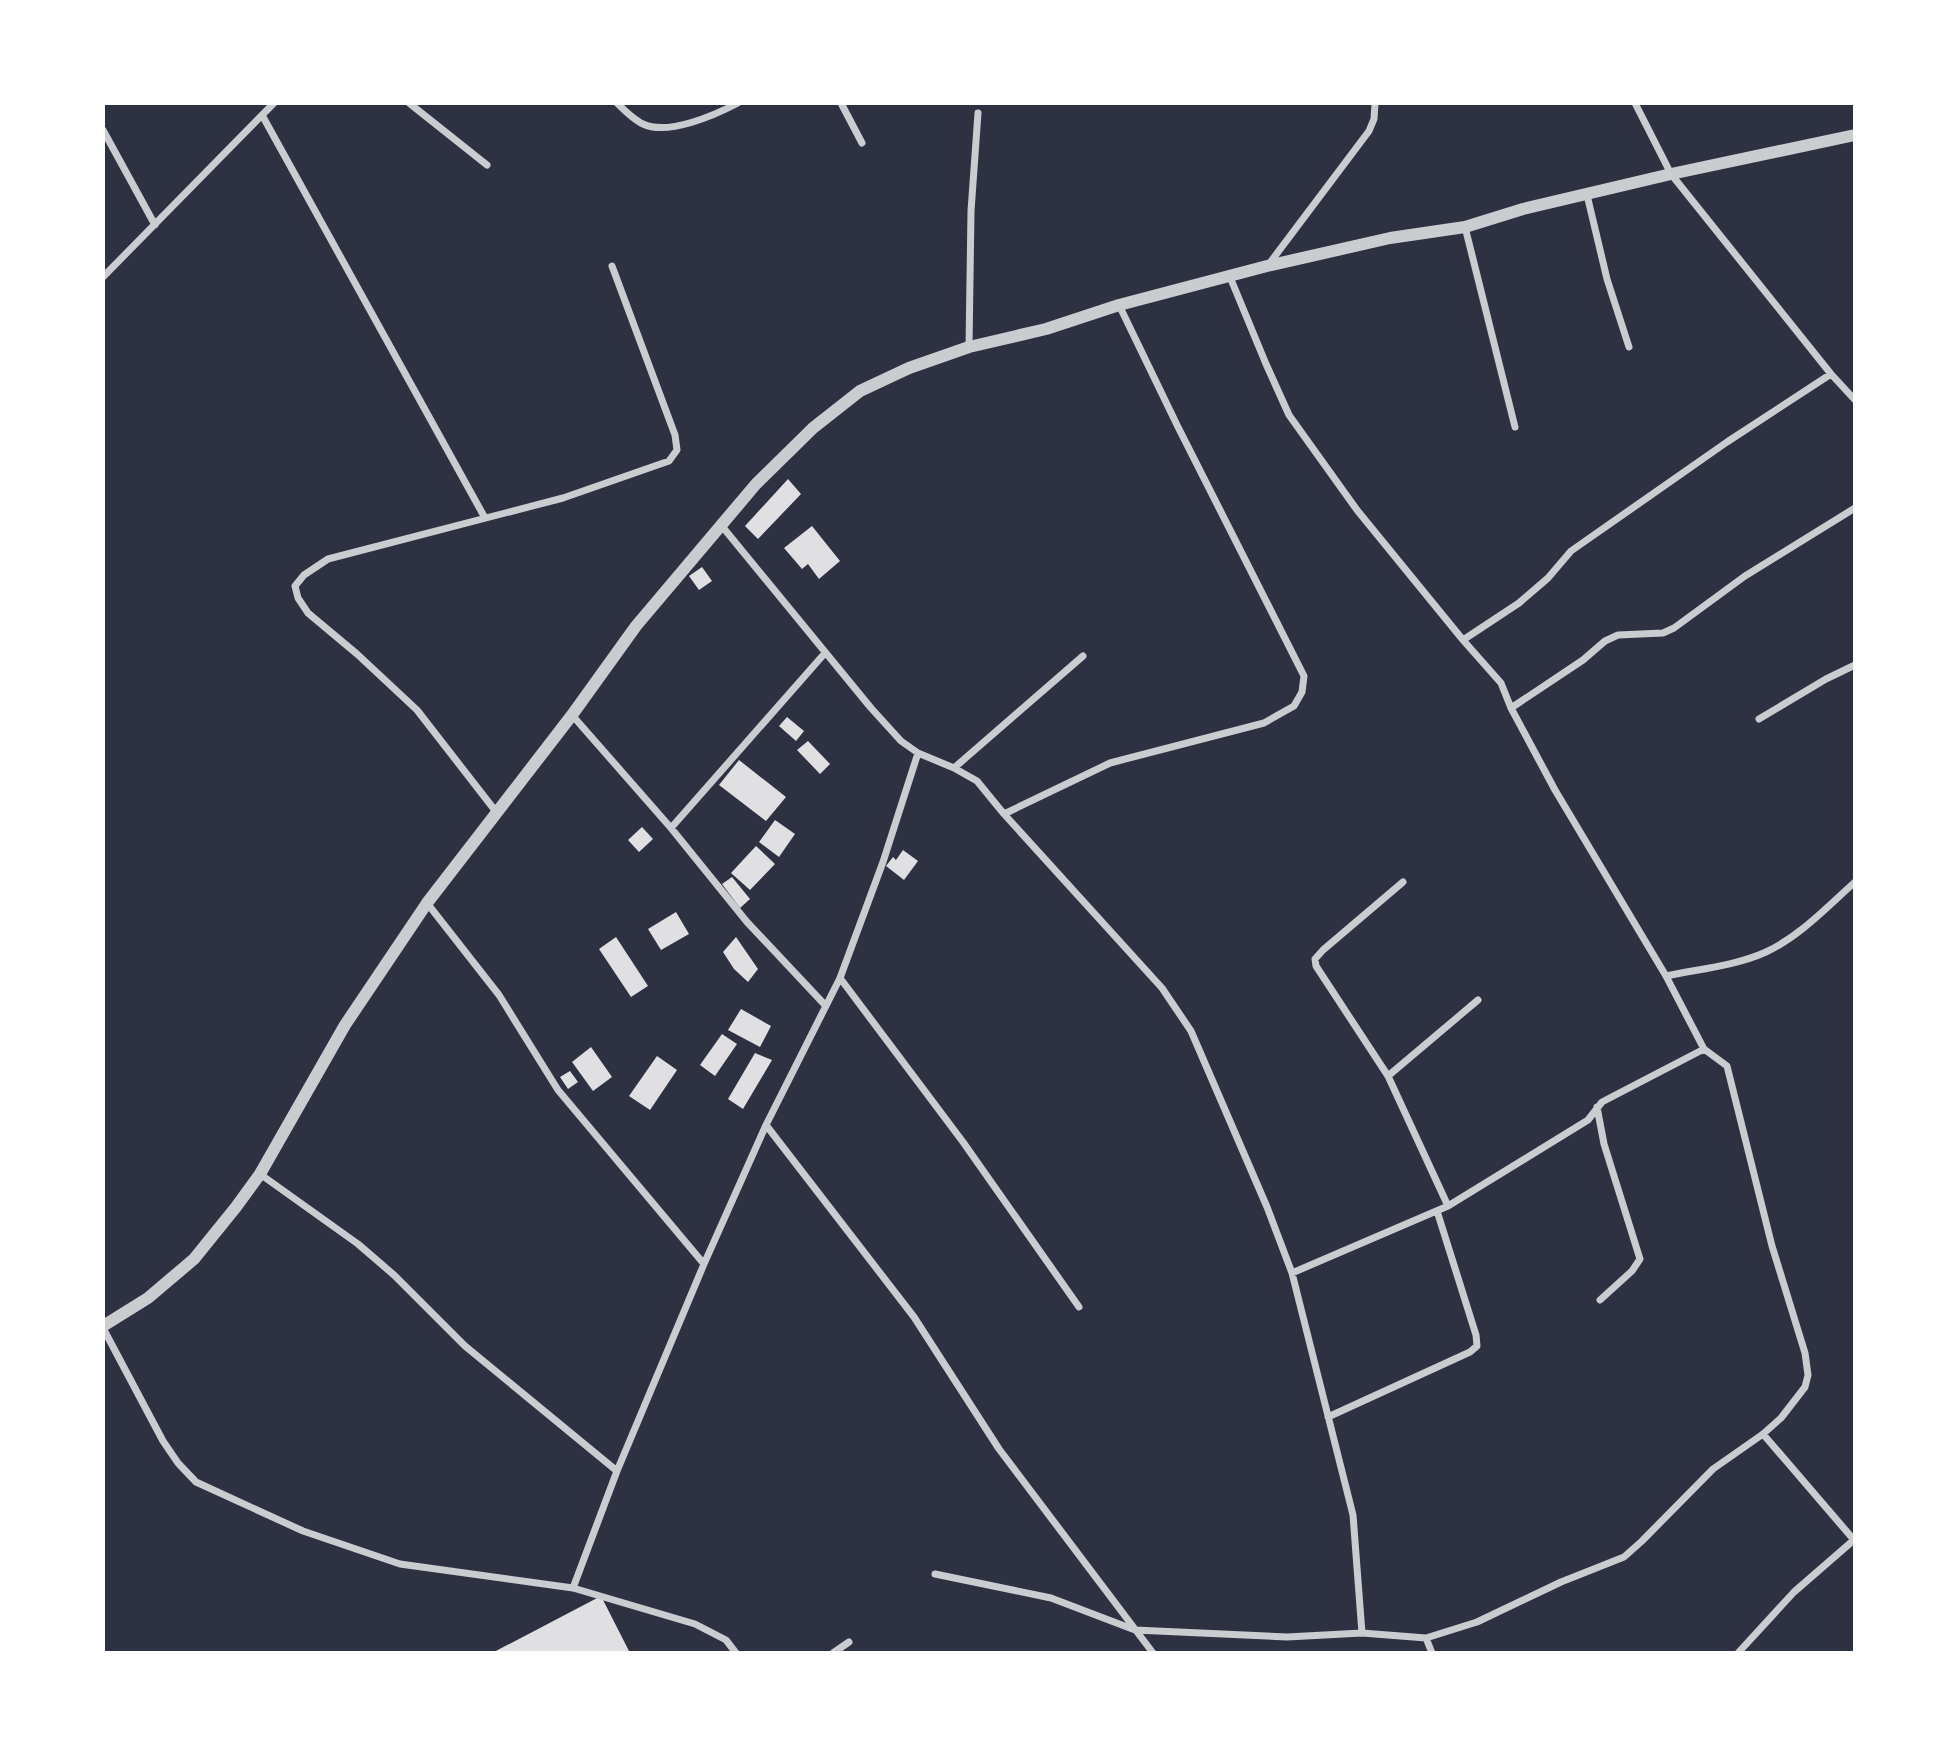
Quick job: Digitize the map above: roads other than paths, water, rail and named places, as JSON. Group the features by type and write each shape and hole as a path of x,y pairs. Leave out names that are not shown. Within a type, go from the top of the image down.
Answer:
{"street":[{"path":"103,277 274,103"},
{"path":"409,103 487,165"},
{"path":"617,103 643,125 665,128 715,115 738,103"},
{"path":"841,103 862,143"},
{"path":"1267,266 1369,131 1374,119 1375,103"},
{"path":"1634,103 1671,174 1855,400"},
{"path":"970,347 971,211 978,113"},
{"path":"262,115 485,518"},
{"path":"103,130 155,225"},
{"path":"736,1653 726,1640 695,1624 573,1588 400,1564 303,1531 196,1482 178,1463 163,1441 103,1327 148,1298 194,1259 260,1174 345,1025 427,903 572,715 636,626 720,525 766,475 837,407 860,391 885,378 970,347 1046,329 1119,305 1267,266 1390,238 1465,227 1523,209 1671,174 1855,135"},
{"path":"1587,195 1607,279 1629,346"},
{"path":"1465,227 1515,427"},
{"path":"497,813 417,710 308,613 298,598 295,586 304,575 327,559 563,498 670,461 677,450 675,435 612,266"},
{"path":"935,1574 1051,1598 1135,1630 1287,1637 1362,1633 1426,1638 1477,1622 1561,1582 1624,1557 1713,1469 1781,1418 1805,1387 1808,1375 1805,1353 1772,1246 1727,1066 1704,1049 1666,976 1555,790 1511,708 1501,683 1357,510 1289,415 1230,277"},
{"path":"1004,814 1110,763 1264,723 1294,706 1303,692 1304,676 1119,305"},
{"path":"1463,640 1519,603 1548,578 1572,551 1727,442 1832,374"},
{"path":"1511,708 1583,660 1605,641 1618,635 1664,633 1674,628 1745,576 1855,508"},
{"path":"720,525 901,741 918,753 977,781 1178,1009 1208,1070 1267,1207 1292,1273 1353,1515 1362,1633"},
{"path":"671,828 825,653"},
{"path":"954,768 1083,656"},
{"path":"1759,719 1826,679 1855,666"},
{"path":"572,715 671,828 747,922 825,1005"},
{"path":"573,1588 617,1471 704,1264 766,1125 840,978 883,862 918,753"},
{"path":"1404,882 1315,959 1315,966 1388,1076 1448,1206"},
{"path":"1666,976 1746,960 1767,951 1807,926 1855,882"},
{"path":"427,903 499,995 558,1090 704,1264"},
{"path":"840,978 962,1142 1079,1307"},
{"path":"1388,1076 1478,1000"},
{"path":"1292,1273 1448,1206 1577,1128 1588,1120 1597,1107 1704,1049"},
{"path":"1597,1107 1604,1144 1640,1259 1632,1271 1600,1300"},
{"path":"766,1125 914,1317 999,1450 1153,1653"},
{"path":"260,1174 358,1244 394,1275 465,1346 617,1471"},
{"path":"1328,1417 1470,1352 1477,1346 1476,1335 1437,1211"},
{"path":"1738,1653 1794,1592 1854,1540 1763,1434"},
{"path":"1426,1638 1433,1653"},
{"path":"833,1653 849,1642"}]}
